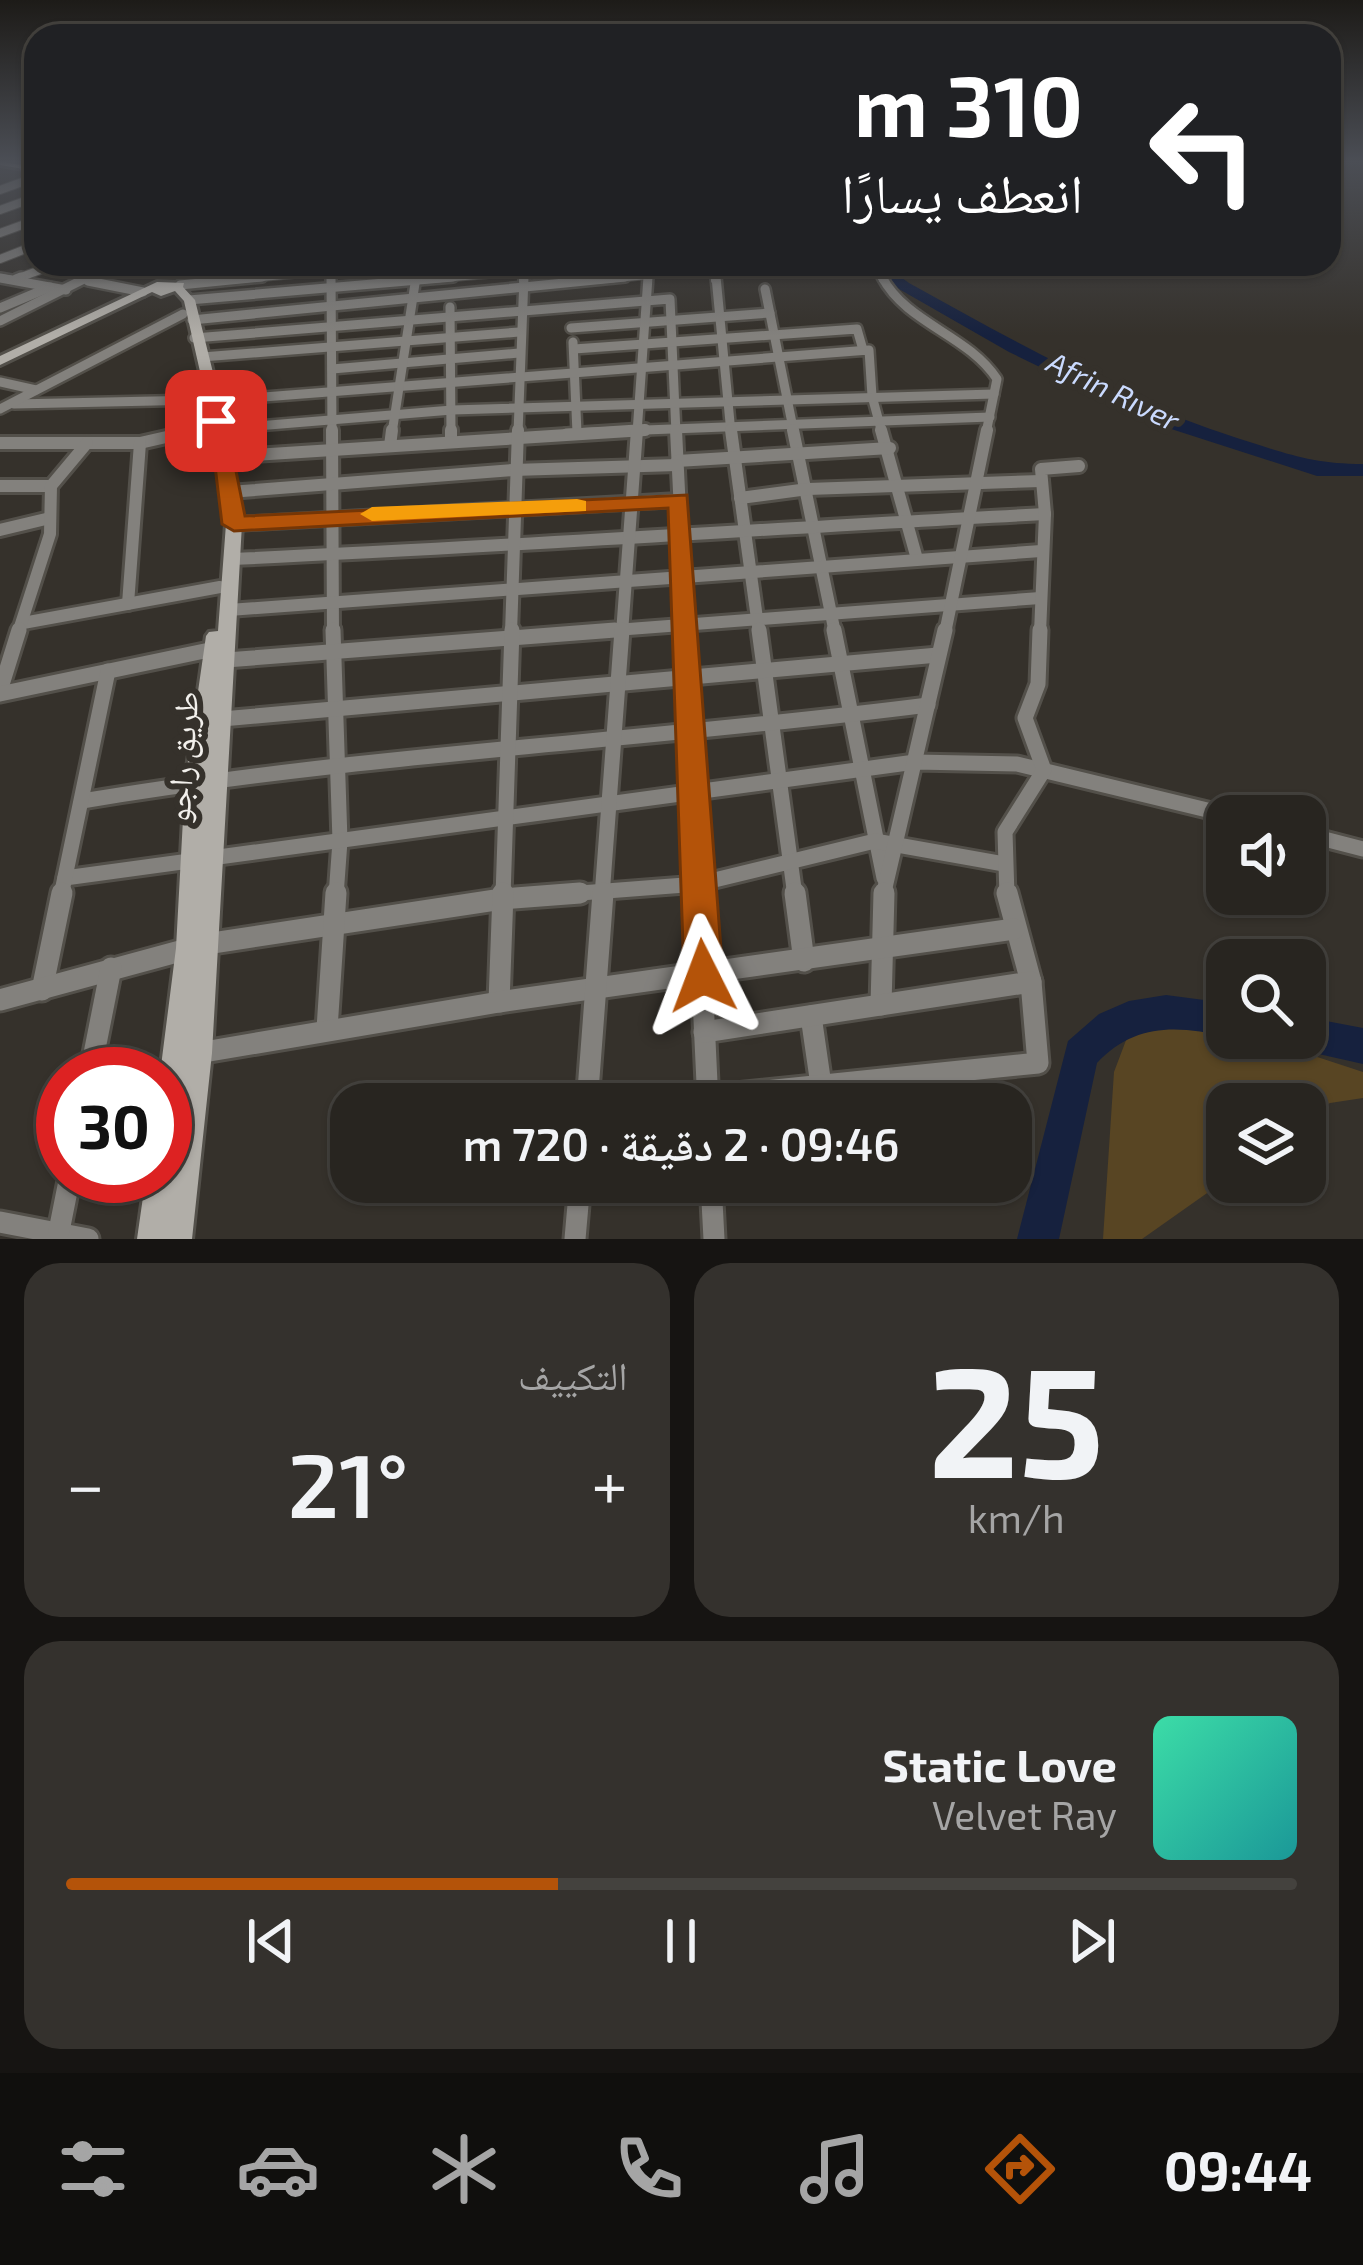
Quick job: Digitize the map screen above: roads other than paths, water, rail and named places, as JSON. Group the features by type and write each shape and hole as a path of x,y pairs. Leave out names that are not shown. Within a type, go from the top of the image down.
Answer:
{"main road":[{"path":"0,364 175,296"},
{"name":"طريق راجو","path":"175,296 206,401"},
{"name":"طريق راجو","path":"175,296 223,457 234,524 229,610 205,782 198,1052 176,1239"},
{"name":"طريق راجو","path":"205,782 221,719 224,518 213,428"},
{"name":"طريق راجو","path":"181,1047 198,946"},
{"path":"153,1239 158,1203"}],"street":[{"path":"13,280 24,276"},
{"path":"88,276 88,281"},
{"path":"4,406 36,390 201,276"},
{"path":"175,296 262,276"},
{"path":"276,351 291,276"},
{"path":"327,1029 340,841 334,769 338,708 331,276"},
{"path":"390,446 391,416 416,276"},
{"path":"175,296 462,276"},
{"path":"499,1002 513,470 524,276"},
{"path":"569,276 577,433"},
{"path":"0,320 88,281 285,310 524,290 614,276"},
{"path":"589,1083 648,276"},
{"path":"716,276 718,335 804,961"},
{"path":"881,1005 879,950 885,882 952,603 997,379 987,358 908,313 883,276"},
{"path":"0,278 68,290"},
{"path":"446,278 453,337 451,440"},
{"path":"0,308 50,287"},
{"path":"765,289 885,882"},
{"path":"175,296 282,329 670,299 707,1083"},
{"path":"175,296 276,351 519,332"},
{"path":"571,328 770,313"},
{"path":"574,350 718,335 857,329 863,350"},
{"path":"4,406 206,401 869,350 872,396 917,559"},
{"path":"332,369 519,353"},
{"path":"0,382 36,390"},
{"path":"0,443 140,443 213,428 452,410 994,394"},
{"path":"223,457 515,435 990,417"},
{"path":"87,443 51,486 50,518 0,692 220,654 335,654 510,636 1040,598"},
{"path":"128,604 140,443"},
{"path":"229,492 890,448"},
{"path":"1044,770 1025,718 1038,684 1045,514 1041,469 1079,466"},
{"path":"740,498 808,489 1041,481"},
{"path":"0,486 51,486"},
{"path":"234,524 679,500"},
{"path":"232,559 629,542 746,529 970,514 1045,514"},
{"path":"0,530 50,518"},
{"path":"229,610 1041,551"},
{"path":"23,623 220,587"},
{"path":"221,719 688,681 938,655"},
{"path":"42,990 108,671"},
{"path":"82,801 205,782 507,748 693,735 771,721 928,705"},
{"path":"65,878 915,761 1017,764 1206,810"},
{"path":"841,1083 1038,1063 1031,982 1014,929 1004,864 1008,819 1044,770"},
{"path":"1326,839 1363,849"},
{"path":"0,1000 198,946 502,899 698,884 874,841 1004,864"},
{"path":"198,1052 499,1002 598,992 1014,929"},
{"path":"95,1047 111,968"},
{"path":"704,1032 1031,982"},
{"path":"811,1016 821,1083"},
{"path":"59,1231 65,1203"},
{"path":"575,1239 578,1203"},
{"path":"712,1203 714,1239"},
{"path":"0,1222 21,1233 59,1231 88,1239"}],"waterway":[{"name":"Afrin Rıver","path":"890,276 1015,349 1168,422 1317,470 1363,470"},
{"name":"Afrin Rıver","path":"1038,1239 1081,1054 1096,1038 1129,1019 1166,1012 1206,1015"},
{"name":"Afrin Rıver","path":"1326,1039 1363,1046"}]}
